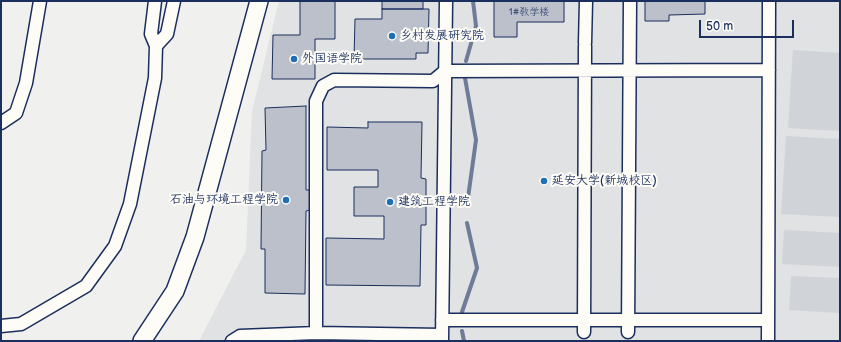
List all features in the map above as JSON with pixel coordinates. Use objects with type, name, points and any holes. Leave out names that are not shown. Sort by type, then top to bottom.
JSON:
[{"type":"street","points":[[1,123],[16,114],[26,83],[40,1]]},
{"type":"street","points":[[1,326],[21,324],[86,286],[115,246],[130,204],[155,78],[156,46],[151,34],[155,1]]},
{"type":"street","points":[[156,46],[166,34],[174,1]]},
{"type":"street","points":[[142,341],[175,291],[195,237],[259,1]]},
{"type":"street","points":[[232,341],[240,336],[316,333],[442,338],[446,1]]},
{"type":"street","points":[[584,333],[586,1]]},
{"type":"street","points":[[628,333],[630,1]]},
{"type":"street","points":[[768,341],[769,1]]},
{"type":"street","points":[[316,333],[316,100],[323,86],[334,80],[433,81],[445,71],[769,70]]},
{"type":"street","points":[[442,320],[584,333],[628,333],[768,320]]},
{"type":"shaded area","name":"延安大学(新城校区)","points":[[279,1],[840,1],[840,341],[199,341],[246,250],[252,111]]},
{"type":"shaded area","points":[[793,50],[840,53],[840,131],[788,128]]},
{"type":"shaded area","points":[[786,136],[840,139],[840,217],[781,214]]},
{"type":"shaded area","points":[[784,230],[840,233],[840,267],[782,264]]},
{"type":"shaded area","points":[[791,276],[840,278],[840,313],[789,310]]},
{"type":"building","name":"外国语学院","points":[[300,1],[335,1],[335,39],[315,39],[315,79],[272,79],[273,35],[300,35]]},
{"type":"building","points":[[382,1],[423,1],[423,9],[382,9]]},
{"type":"building","points":[[494,1],[564,1],[564,22],[517,22],[517,37],[494,37]]},
{"type":"building","points":[[645,1],[705,1],[705,14],[669,15],[669,21],[645,21]]},
{"type":"building","name":"乡村发展研究院","points":[[382,9],[429,9],[428,53],[416,53],[416,59],[354,59],[355,19],[382,19]]},
{"type":"building","name":"石油与环境工程学院","points":[[306,106],[306,190],[310,190],[310,210],[306,211],[305,294],[265,293],[265,249],[261,249],[262,151],[266,150],[265,108]]},
{"type":"building","name":"建筑工程学院","points":[[368,122],[422,122],[421,178],[426,179],[426,225],[421,225],[420,286],[326,285],[326,238],[384,239],[384,216],[354,216],[354,187],[378,187],[378,170],[327,170],[327,127],[368,128]]},
{"type":"waterway","points":[[466,61],[476,26],[473,1]]},
{"type":"waterway","points":[[465,78],[476,140],[467,205]]},
{"type":"waterway","points":[[462,312],[477,268],[467,223]]},
{"type":"waterway","points":[[462,331],[464,341]]},
{"type":"place","name":"乡村发展研究院","points":[[392,36]]},
{"type":"place","name":"外国语学院","points":[[294,59]]},
{"type":"place","name":"延安大学(新城校区)","points":[[544,181]]},
{"type":"place","name":"石油与环境工程学院","points":[[286,200]]},
{"type":"place","name":"建筑工程学院","points":[[390,202]]}]
